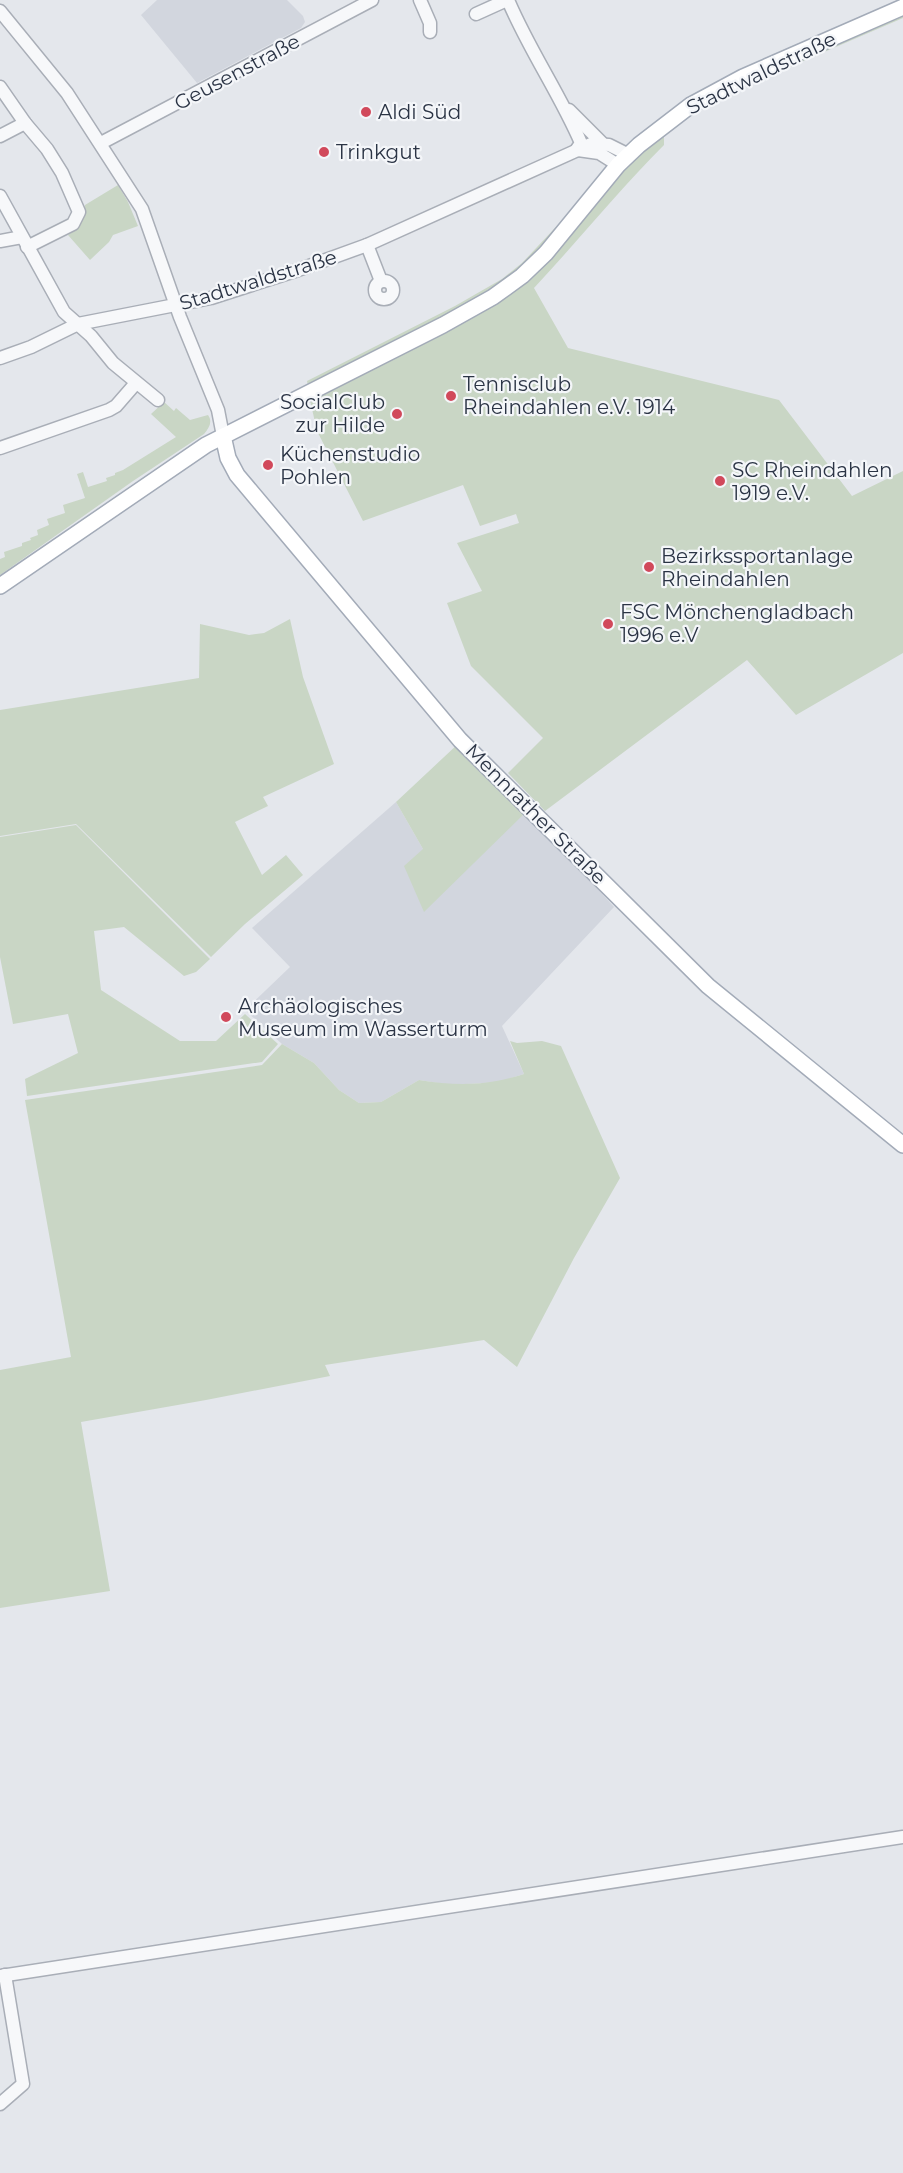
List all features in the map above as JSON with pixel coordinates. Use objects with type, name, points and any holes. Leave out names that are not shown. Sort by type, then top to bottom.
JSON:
[{"type":"main road","name":"Stadtwaldstraße","points":[[0,586],[170,469],[223,436],[443,325],[493,297],[522,276],[546,253],[624,160],[669,120],[702,98],[743,77],[903,7]]},
{"type":"main road","name":"Mennrather Straße","points":[[223,436],[228,459],[237,475],[460,740],[708,986],[903,1145]]},
{"type":"street","name":"Geusenstraße","points":[[101,143],[372,0]]},
{"type":"street","points":[[420,0],[430,23],[430,32]]},
{"type":"street","points":[[475,12],[507,0],[540,66],[564,106],[581,143],[577,150],[624,160]]},
{"type":"street","points":[[0,11],[67,93],[142,208],[175,305],[218,410],[223,436]]},
{"type":"street","points":[[0,87],[52,157],[62,173],[79,212],[73,224],[24,242],[0,241]]},
{"type":"street","points":[[564,106],[602,143],[624,160]]},
{"type":"street","points":[[0,136],[25,123]]},
{"type":"street","name":"Stadtwaldstraße","points":[[0,358],[31,347],[78,324],[222,294],[298,270],[367,245],[577,150],[591,144],[602,143]]},
{"type":"street","points":[[0,196],[64,312],[113,363],[158,400]]},
{"type":"street","points":[[367,245],[381,281]]},
{"type":"street","points":[[0,448],[109,410],[116,406],[136,383]]},
{"type":"street","points":[[0,2104],[23,2084],[2,1975],[903,1837]]},
{"type":"shaded area","points":[[157,0],[287,0],[303,16],[305,22],[301,28],[197,83],[141,15]]},
{"type":"shaded area","points":[[396,802],[423,849],[526,810],[614,907],[502,1026],[524,1074],[499,1082],[451,1085],[419,1080],[381,1102],[359,1103],[339,1090],[314,1063],[282,1044],[245,1010],[290,967],[252,928]]},
{"type":"green space","points":[[903,12],[903,18],[801,62],[801,59]]},
{"type":"green space","points":[[791,62],[795,65],[730,93],[728,89]]},
{"type":"green space","points":[[664,134],[664,145],[534,288],[568,348],[779,400],[852,496],[903,471],[903,653],[796,715],[747,660],[545,811],[508,773],[543,738],[471,666],[447,603],[482,591],[457,543],[519,523],[516,514],[480,526],[463,485],[363,521],[317,431],[310,400],[357,373],[477,315],[496,303],[651,141]]},
{"type":"green space","points":[[601,179],[518,273],[466,307],[308,386],[307,381],[455,306],[502,279],[522,263]]},
{"type":"green space","points":[[118,185],[138,226],[113,235],[90,260],[68,235],[81,223],[85,205]]},
{"type":"green space","points":[[164,402],[174,411],[176,408],[190,420],[208,415],[210,423],[204,434],[0,575],[0,559],[5,557],[4,552],[22,546],[22,543],[38,535],[37,530],[49,525],[47,519],[65,513],[63,505],[85,498],[77,474],[83,472],[88,487],[107,481],[106,478],[115,475],[176,437],[151,414]]},
{"type":"green space","points":[[290,619],[303,677],[334,764],[263,797],[268,806],[235,822],[262,875],[286,855],[303,875],[245,924],[211,957],[76,824],[0,836],[0,710],[199,678],[200,624],[249,635],[264,633]]},
{"type":"green space","points":[[459,743],[527,811],[424,912],[404,866],[423,849],[396,802]]},
{"type":"green space","points":[[76,825],[210,959],[196,972],[184,976],[124,927],[94,931],[101,990],[180,1041],[216,1041],[245,1014],[278,1044],[262,1062],[27,1096],[25,1079],[78,1053],[68,1014],[13,1024],[0,957],[0,837]]},
{"type":"green space","points":[[510,1041],[517,1043],[542,1041],[561,1046],[620,1178],[574,1258],[517,1367],[484,1340],[325,1365],[330,1376],[81,1422],[110,1591],[0,1608],[0,1370],[71,1357],[25,1100],[262,1065],[282,1044],[314,1063],[339,1090],[359,1103],[381,1102],[419,1080],[472,1084],[524,1074]]},
{"type":"place","name":"Aldi Süd","points":[[366,112]]},
{"type":"place","name":"Trinkgut","points":[[324,152]]},
{"type":"place","name":"Tennisclub Rheindahlen e.V. 1914","points":[[451,396]]},
{"type":"place","name":"SocialClub zur Hilde","points":[[397,414]]},
{"type":"place","name":"Küchenstudio Pohlen","points":[[268,465]]},
{"type":"place","name":"SC Rheindahlen 1919 e.V.","points":[[720,481]]},
{"type":"place","name":"Bezirkssportanlage Rheindahlen","points":[[649,567]]},
{"type":"place","name":"FSC Mönchengladbach 1996 e.V","points":[[608,624]]},
{"type":"place","name":"Archäologisches Museum im Wasserturm","points":[[226,1017]]}]
